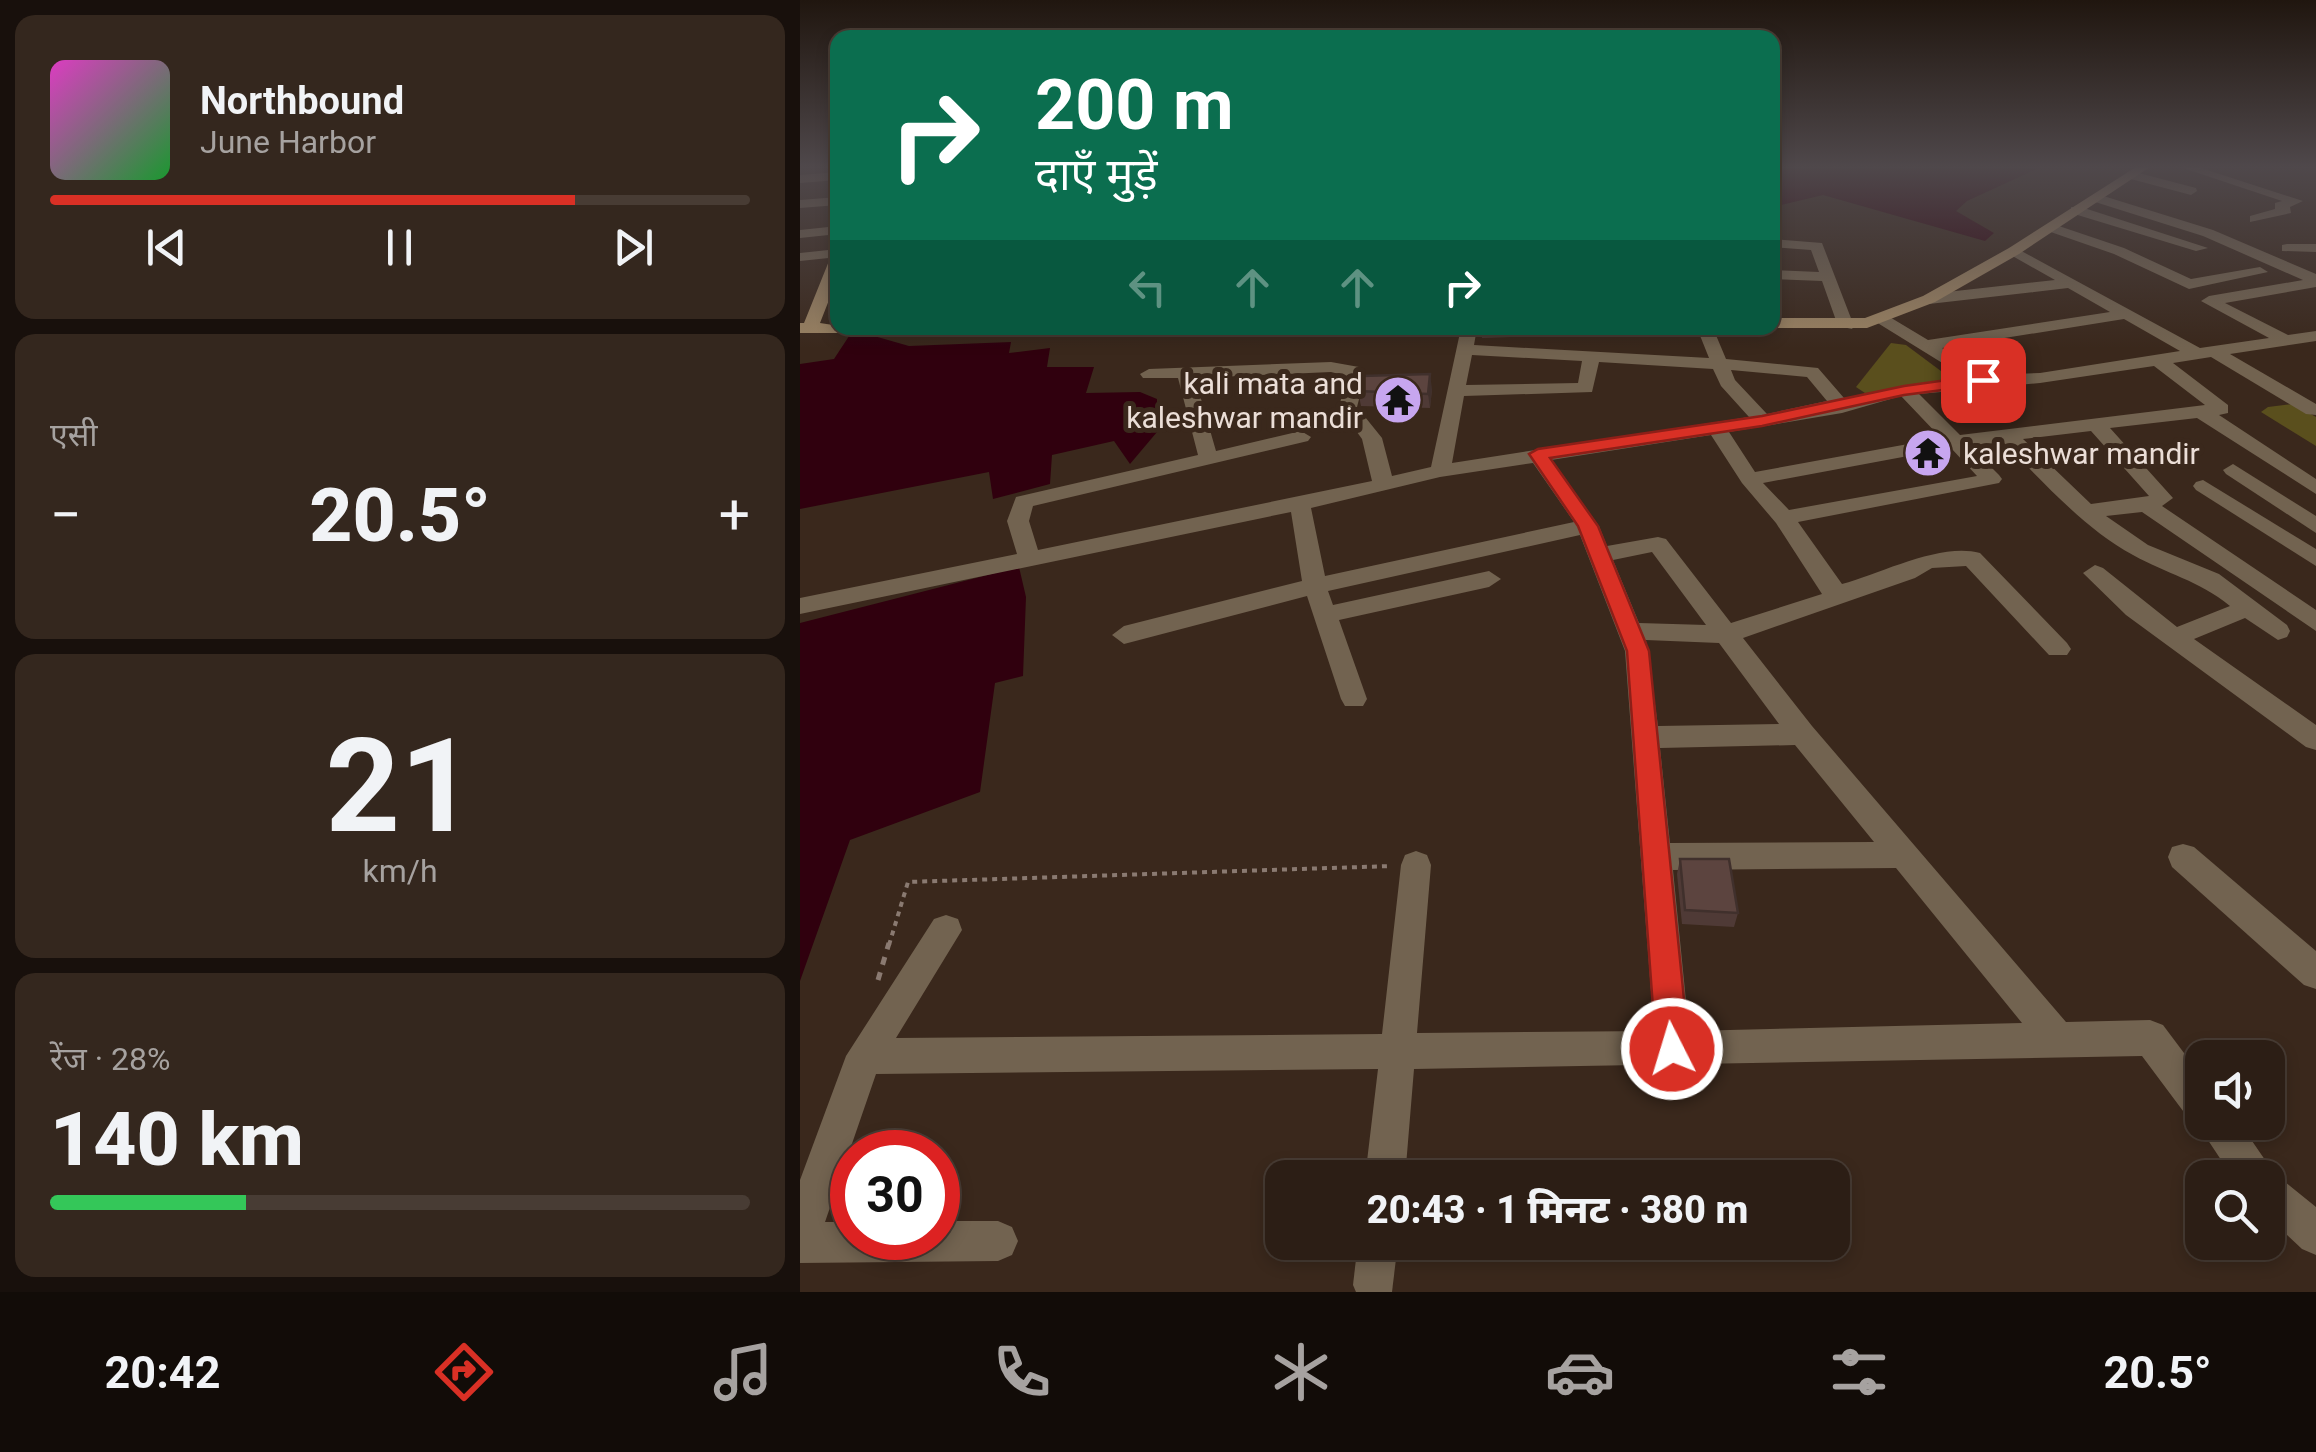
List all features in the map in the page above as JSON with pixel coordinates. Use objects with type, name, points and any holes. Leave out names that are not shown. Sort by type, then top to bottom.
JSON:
[{"type":"street","points":[[1780,323],[1846,326],[1882,318],[1928,299],[2048,227]]},
{"type":"street","points":[[2054,227],[2120,251],[2190,284],[2210,301],[2287,341]]},
{"type":"street","points":[[2132,227],[2200,248]]},
{"type":"street","points":[[2195,227],[2316,281]]},
{"type":"street","points":[[800,234],[830,231]]},
{"type":"street","points":[[1780,244],[1817,246],[1846,326]]},
{"type":"street","points":[[2316,248],[2287,248],[2316,260]]},
{"type":"street","points":[[2014,251],[2315,411]]},
{"type":"street","points":[[800,256],[830,254]]},
{"type":"street","points":[[805,328],[830,272]]},
{"type":"street","points":[[2190,284],[2260,272]]},
{"type":"street","points":[[1780,274],[1830,277]]},
{"type":"street","points":[[2210,301],[2316,281]]},
{"type":"street","points":[[1928,299],[2070,283]]},
{"type":"street","points":[[1928,345],[2127,314]]},
{"type":"street","points":[[1882,318],[1983,380]]},
{"type":"street","points":[[1440,471],[1467,335]]},
{"type":"street","points":[[1707,335],[1727,382],[1762,421]]},
{"type":"street","points":[[800,606],[1300,504],[1440,471],[1762,421],[1842,407],[1904,390],[1983,380],[2040,378],[2316,336]]},
{"type":"street","points":[[1462,348],[1716,362],[1812,372],[1842,407]]},
{"type":"street","points":[[1456,391],[1586,388],[1591,358]]},
{"type":"street","points":[[1750,479],[1952,442],[2221,408],[2159,361]]},
{"type":"street","points":[[1149,374],[1331,368],[1353,371],[1356,376],[1348,406],[1372,438],[1382,482]]},
{"type":"street","points":[[1185,372],[1208,458]]},
{"type":"street","points":[[1784,518],[1992,480],[1904,390]]},
{"type":"street","points":[[2200,412],[2316,488]]},
{"type":"street","points":[[2086,510],[2146,505],[2162,498],[2096,425]]},
{"type":"street","points":[[1716,426],[1750,479],[1784,518],[1837,594]]},
{"type":"street","points":[[2008,436],[2086,510],[2140,550],[2188,567],[2278,630]]},
{"type":"street","points":[[1030,560],[1018,520],[1023,502],[1302,437]]},
{"type":"street","points":[[1538,454],[1588,526],[1638,651],[1672,1049]]},
{"type":"street","points":[[2233,470],[2316,526]]},
{"type":"street","points":[[2202,486],[2316,559]]},
{"type":"street","points":[[1300,504],[1315,586],[1354,700]]},
{"type":"street","points":[[2146,505],[2316,622]]},
{"type":"street","points":[[1124,635],[1315,586],[1588,526]]},
{"type":"street","points":[[1600,554],[1658,544],[1802,734],[2058,1040]]},
{"type":"street","points":[[1630,631],[1726,634],[1830,600],[1837,594],[1908,574],[1927,561],[1972,558],[2058,649]]},
{"type":"street","points":[[2094,573],[2134,610],[2316,740]]},
{"type":"street","points":[[1325,615],[1489,580]]},
{"type":"street","points":[[2174,638],[2250,607]]},
{"type":"street","points":[[1646,737],[1802,734]]},
{"type":"street","points":[[1656,857],[1900,854]]},
{"type":"street","points":[[2184,857],[2316,974]]},
{"type":"street","points":[[1386,1160],[1416,865]]},
{"type":"street","points":[[800,1236],[864,1056],[946,930]]},
{"type":"street","points":[[864,1056],[1672,1049],[2150,1038],[2185,1084]]},
{"type":"street","points":[[2285,1206],[2316,1235]]},
{"type":"street","points":[[800,1244],[998,1241]]},
{"type":"street","points":[[1374,1284],[1376,1260]]},
{"type":"path","points":[[873,995],[908,882],[1416,865]]},
{"type":"shaded area","points":[[1937,227],[1984,227],[1994,233],[1985,241]]},
{"type":"shaded area","points":[[850,335],[870,335],[909,346],[1011,342],[1009,353],[1050,348],[1047,367],[1094,367],[1086,393],[1140,392],[1157,399],[1157,432],[1130,464],[1114,441],[1052,455],[1050,484],[993,499],[989,472],[800,509],[800,364],[834,359]]},
{"type":"shaded area","points":[[1891,343],[1906,345],[1961,386],[1865,393],[1856,387]]},
{"type":"shaded area","points":[[2293,404],[2316,417],[2316,446],[2261,412],[2268,407]]},
{"type":"shaded area","points":[[1019,567],[1026,597],[1023,676],[995,683],[980,792],[850,840],[800,981],[800,623]]},
{"type":"building","points":[[1430,374],[1428,394],[1358,391],[1362,376]]},
{"type":"building","points":[[1680,859],[1729,859],[1738,913],[1685,910]]},
{"type":"place","name":"kali mata and kaleshwar mandir","points":[[1398,400]]},
{"type":"place","name":"kaleshwar mandir","points":[[1928,453]]},
{"type":"route","points":[[1672,1049],[1638,651],[1588,526],[1538,454],[1762,421],[1842,407],[1904,390],[1983,380]]}]
